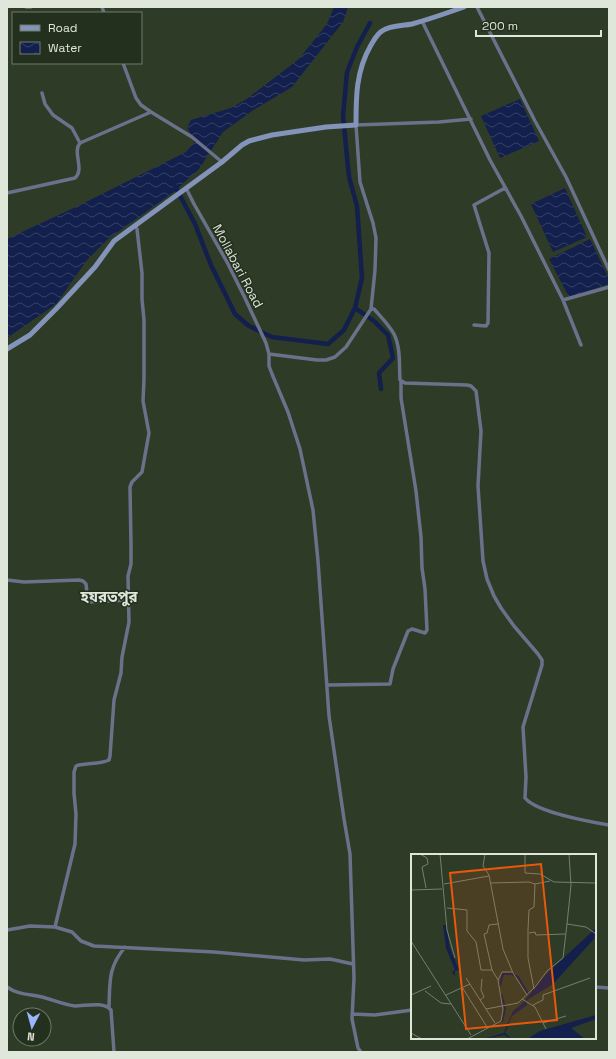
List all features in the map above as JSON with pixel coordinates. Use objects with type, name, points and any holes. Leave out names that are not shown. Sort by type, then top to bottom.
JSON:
[{"type":"street","points":[[26,7],[31,7]]},
{"type":"street","points":[[269,354],[317,360],[326,360],[335,357],[346,347],[371,310],[375,270],[376,238],[373,223],[360,182],[354,125],[359,72],[378,33],[389,27],[422,21],[464,7]]},
{"type":"street","points":[[477,7],[535,121],[563,172],[609,270]]},
{"type":"street","points":[[422,21],[490,160],[521,216],[563,300],[581,345]]},
{"type":"street","points":[[123,64],[136,98],[141,105],[192,137],[222,162]]},
{"type":"street","points":[[42,93],[44,104],[53,114],[72,128],[80,143]]},
{"type":"street","points":[[7,194],[75,178],[78,174],[77,148],[80,143],[151,112]]},
{"type":"street","points":[[7,349],[30,335],[56,309],[95,267],[114,241],[249,141],[272,135],[338,126],[471,119]]},
{"type":"street","points":[[474,325],[486,326],[488,323],[489,253],[474,205],[505,188]]},
{"type":"street","name":"Mollabari Road","points":[[184,190],[194,204],[227,262],[266,343],[272,374],[288,412],[300,449],[313,510],[332,735],[350,854],[354,978],[352,1014],[356,1040],[361,1052]]},
{"type":"street","points":[[55,927],[75,844],[76,814],[74,772],[76,766],[105,762],[110,756],[114,700],[121,673],[122,657],[129,622],[128,576],[131,564],[130,487],[132,482],[142,472],[149,433],[143,401],[144,371],[142,273],[137,229],[135,225]]},
{"type":"street","points":[[563,300],[609,287]]},
{"type":"street","points":[[328,684],[390,684],[393,669],[408,631],[412,630],[425,633],[427,630],[425,588],[416,490],[401,398],[398,344],[394,334],[378,313],[374,309],[371,310]]},
{"type":"street","points":[[401,382],[467,385],[472,386],[476,391],[480,431],[478,474],[483,561],[487,579],[494,596],[514,626],[532,645],[542,660],[542,665],[522,727],[526,776],[525,798],[528,802],[553,812],[585,821],[609,825]]},
{"type":"street","points":[[7,580],[24,582],[79,580],[84,581],[86,584],[88,602],[129,600]]},
{"type":"street","points":[[7,930],[30,926],[55,927],[72,932],[81,941],[94,946],[214,952],[304,960],[330,959],[353,964]]},
{"type":"street","points":[[114,1052],[111,1010],[109,1007],[112,969],[116,958],[125,947]]},
{"type":"street","points":[[7,987],[18,993],[41,997],[74,1006],[99,1005],[109,1007]]},
{"type":"street","points":[[596,987],[609,988]]},
{"type":"street","points":[[352,1014],[375,1015],[411,1010]]},
{"type":"water","points":[[334,7],[348,7],[343,22],[292,87],[252,111],[223,132],[199,169],[175,191],[108,239],[87,260],[56,304],[7,338],[7,239],[80,205],[186,152],[191,147],[194,140],[187,127],[191,120],[231,108],[248,98],[299,59],[327,24]]},
{"type":"water","points":[[520,99],[539,141],[500,158],[481,116]]},
{"type":"water","points":[[565,188],[587,237],[553,252],[531,204]]},
{"type":"water","points":[[590,239],[609,279],[609,284],[569,297],[549,259]]},
{"type":"waterway","points":[[175,186],[195,224],[211,265],[235,314],[249,326],[272,337],[328,344],[344,330],[355,308],[362,278],[357,206],[349,177],[343,116],[347,72],[357,47],[370,23]]},
{"type":"waterway","points":[[355,308],[374,321],[388,335],[393,358],[379,373],[381,389]]},
{"type":"district","name":"হযরতপুর","points":[[109,596]]}]
